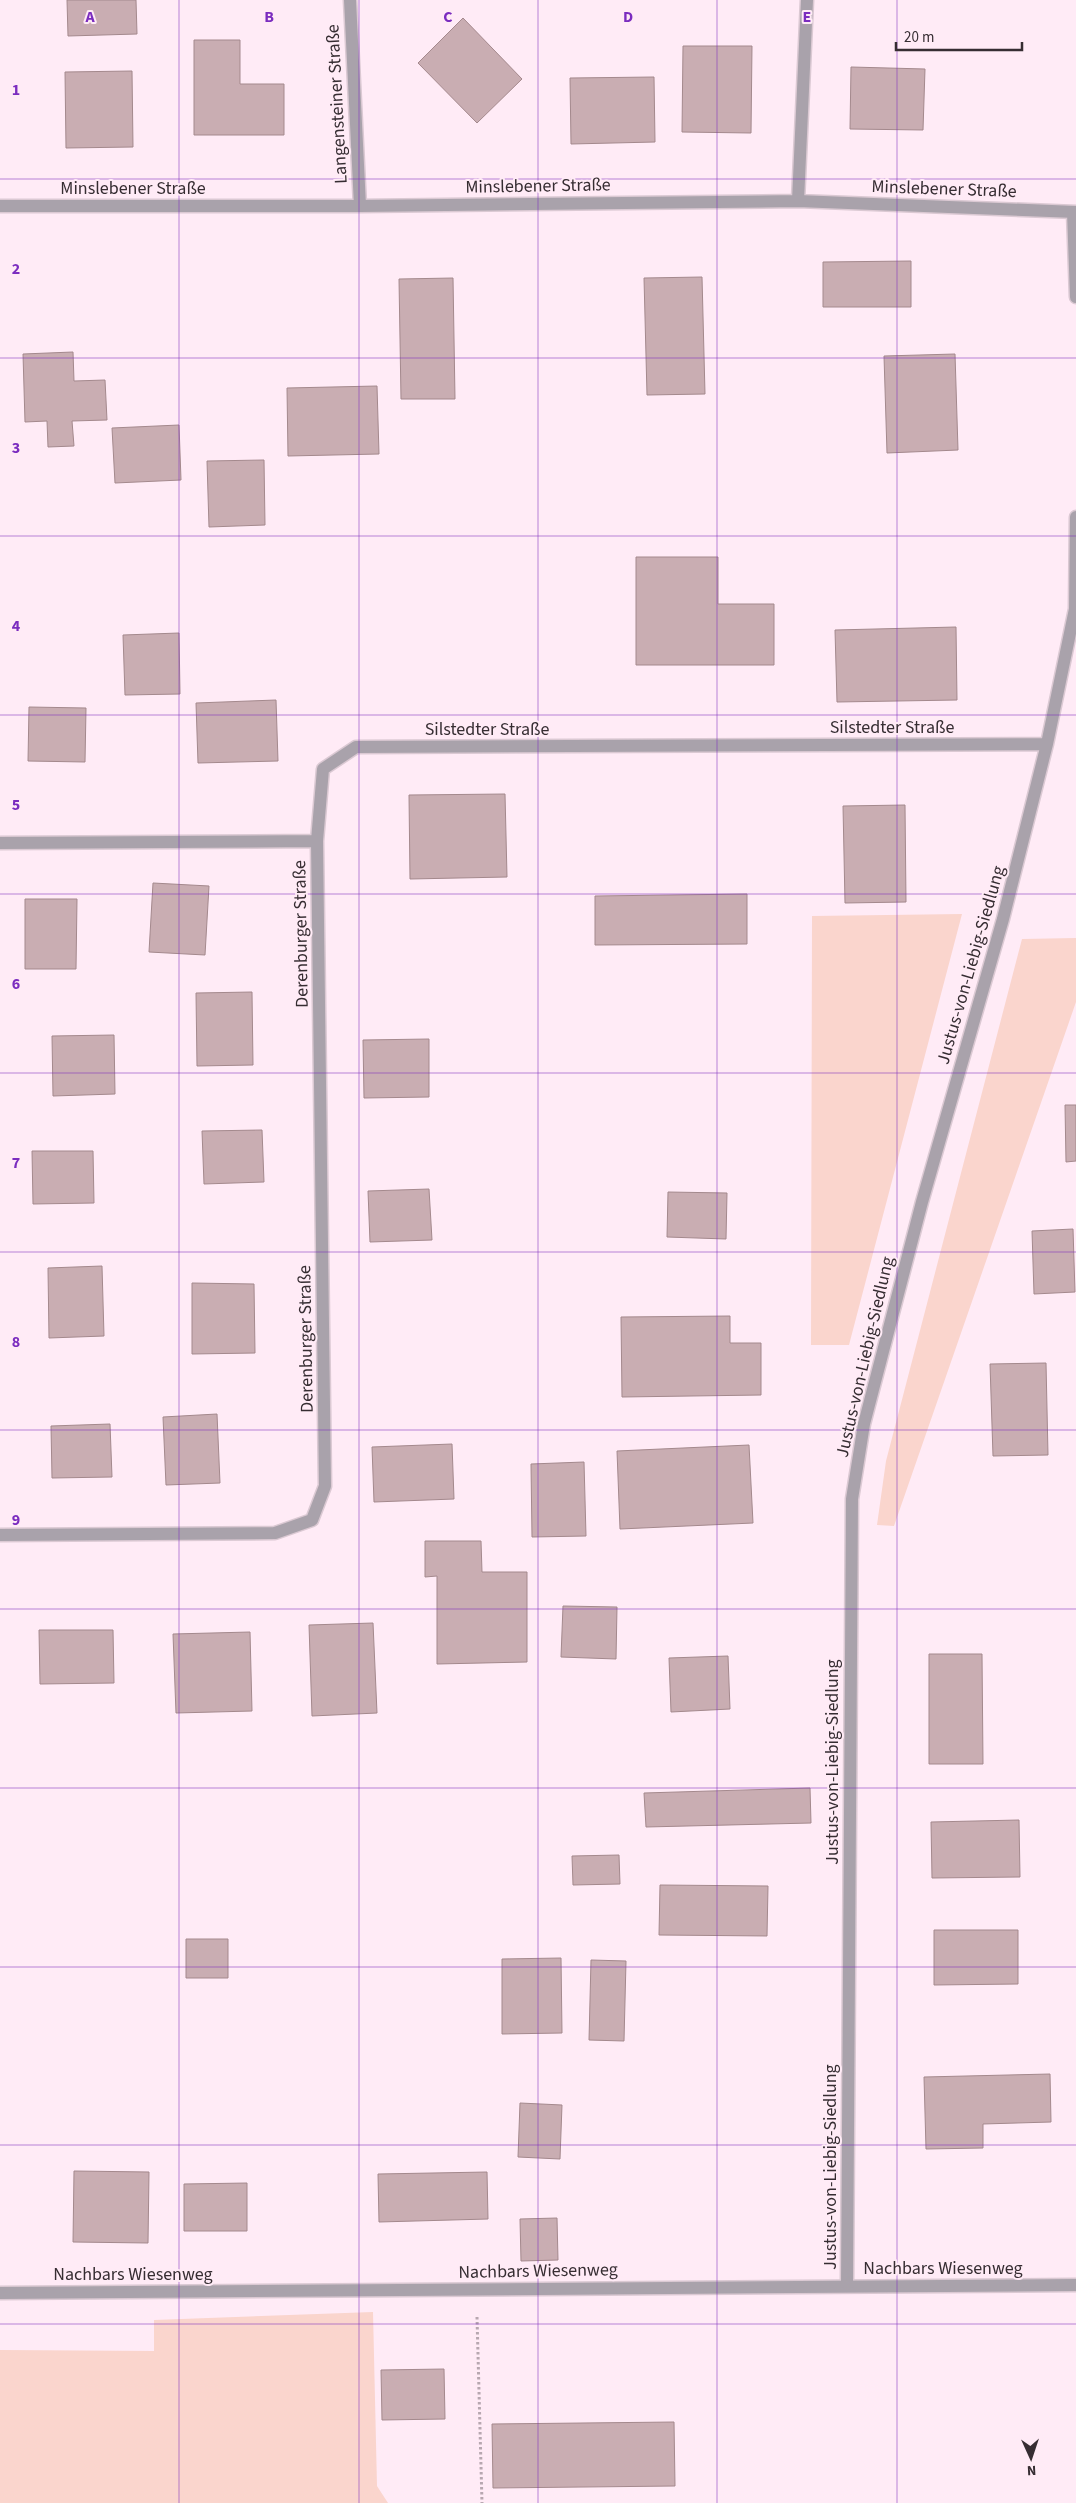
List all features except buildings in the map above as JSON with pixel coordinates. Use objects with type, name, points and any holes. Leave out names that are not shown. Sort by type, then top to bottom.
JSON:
[{"type":"street","name":"Langensteiner Straße","points":[[350,0],[360,206]]},
{"type":"street","points":[[798,201],[807,0]]},
{"type":"street","name":"Minslebener Straße","points":[[0,206],[360,206],[798,201],[1074,212]]},
{"type":"street","points":[[1074,212],[1076,297]]},
{"type":"street","name":"Justus-von-Liebig-Siedlung","points":[[847,2286],[852,1499],[866,1415],[922,1202],[1003,919],[1047,744],[1075,609],[1076,518]]},
{"type":"street","name":"Silstedter Straße","points":[[317,841],[323,769],[356,747],[1047,744]]},
{"type":"street","points":[[0,842],[317,841]]},
{"type":"street","name":"Derenburger Straße","points":[[0,1535],[275,1533],[312,1520],[325,1486],[317,841]]},
{"type":"street","name":"Nachbars Wiesenweg","points":[[0,2293],[1076,2285]]},
{"type":"path","points":[[477,2289],[482,2503]]},
{"type":"shaded area","points":[[962,914],[849,1345],[811,1345],[812,916]]},
{"type":"shaded area","points":[[1076,938],[1076,1002],[894,1526],[877,1525],[886,1461],[1022,939]]},
{"type":"shaded area","points":[[373,2312],[377,2486],[388,2503],[0,2503],[0,2350],[154,2351],[154,2320]]}]
